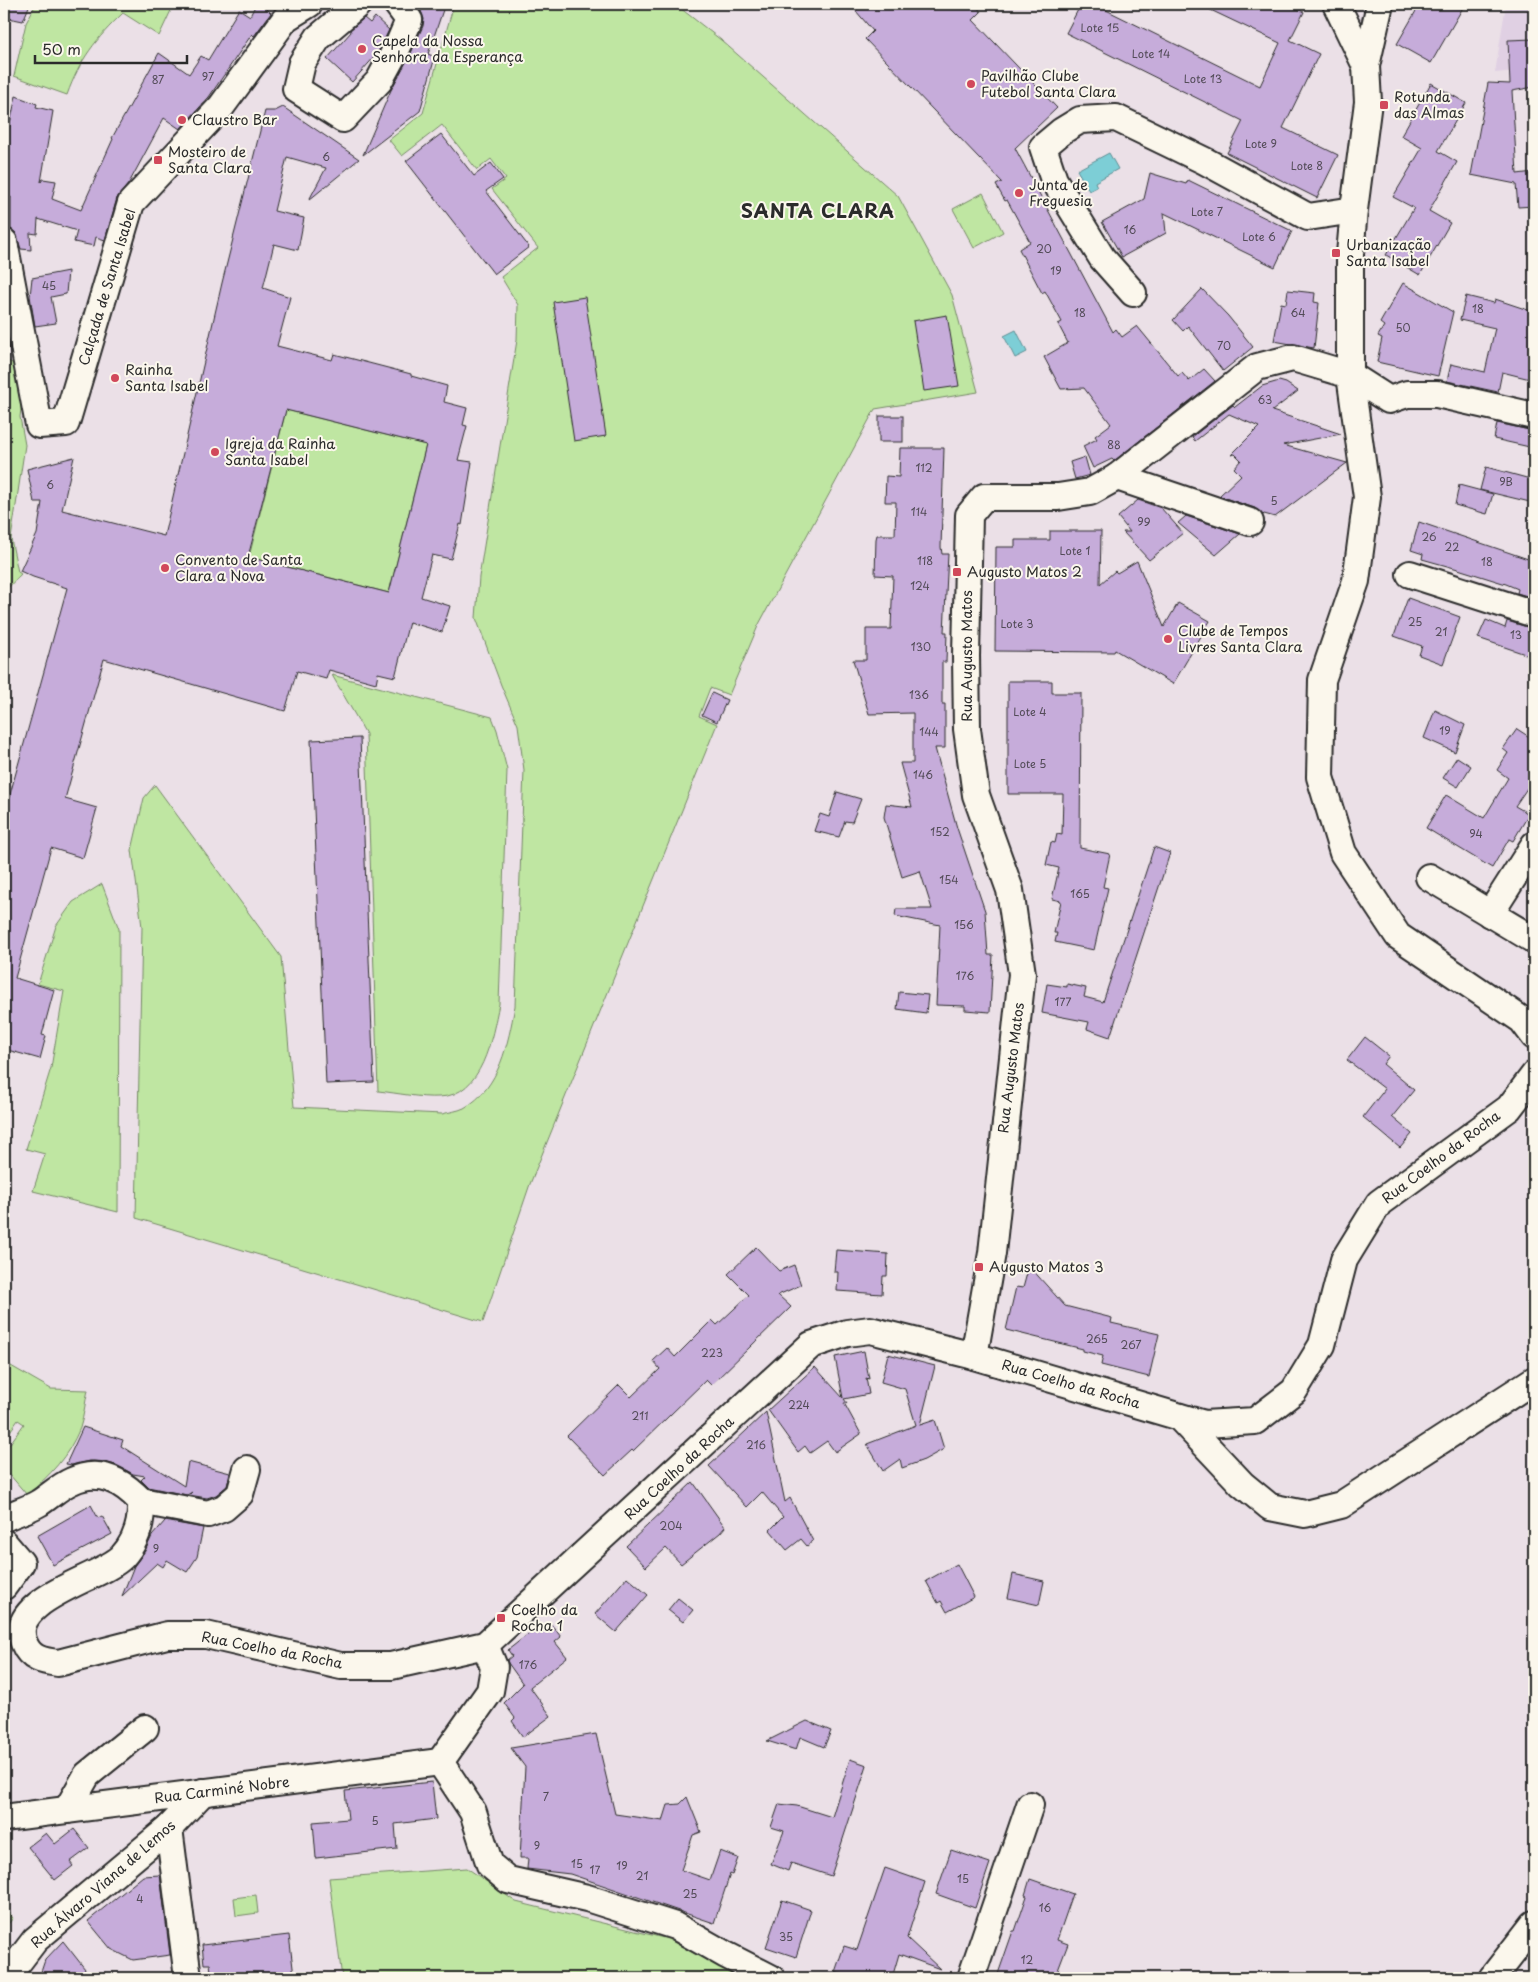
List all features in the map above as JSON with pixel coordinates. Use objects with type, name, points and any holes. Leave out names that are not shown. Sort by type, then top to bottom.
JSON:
[{"type":"street","name":"Calçada de Santa Isabel","points":[[4,242],[39,426],[66,423],[131,203],[221,107],[286,18],[309,4]]},
{"type":"street","points":[[358,4],[318,38],[302,63],[296,89],[343,119],[379,81],[398,46],[409,20],[397,4]]},
{"type":"street","points":[[1336,4],[1366,66]]},
{"type":"street","points":[[1380,4],[1366,66],[1368,102],[1350,254],[1350,375],[1367,497],[1356,581],[1322,680],[1320,778],[1343,853],[1398,936],[1530,1026]]},
{"type":"street","points":[[1133,293],[1102,258],[1054,180],[1043,148],[1062,130],[1080,120],[1116,118],[1206,161],[1308,217],[1354,210]]},
{"type":"street","name":"Rua Augusto Matos","points":[[974,1356],[992,1253],[1022,974],[1010,890],[976,795],[967,729],[966,656],[969,515],[984,498],[1058,497],[1090,492],[1117,476],[1256,367],[1293,358],[1350,375],[1389,400],[1407,394],[1437,394],[1534,416]]},
{"type":"street","points":[[1117,476],[1250,522]]},
{"type":"street","points":[[1410,574],[1534,614]]},
{"type":"street","points":[[1490,914],[1534,844]]},
{"type":"street","points":[[1429,878],[1534,940]]},
{"type":"street","name":"Rua Coelho da Rocha","points":[[141,1501],[142,1516],[138,1531],[132,1544],[121,1558],[40,1603],[25,1616],[21,1632],[24,1644],[31,1655],[42,1661],[58,1663],[167,1636],[206,1634],[341,1666],[391,1666],[486,1645],[811,1345],[847,1332],[870,1330],[974,1356],[1204,1424],[1255,1421],[1294,1391],[1322,1345],[1344,1260],[1379,1203],[1509,1108],[1534,1075]]},
{"type":"street","points":[[1178,1416],[1242,1484],[1270,1507],[1305,1514],[1341,1505],[1534,1380]]},
{"type":"street","points":[[4,1518],[37,1504],[71,1481],[86,1476],[102,1477],[117,1481],[128,1488],[141,1501],[208,1514],[224,1508],[240,1494],[247,1469]]},
{"type":"street","points":[[4,1543],[22,1563],[4,1586]]},
{"type":"street","points":[[486,1645],[494,1667],[490,1692],[440,1762],[473,1812],[490,1865],[508,1880],[586,1898],[674,1926],[771,1978]]},
{"type":"street","points":[[67,1810],[87,1775],[145,1728]]},
{"type":"street","name":"Rua Carminé Nobre","points":[[4,1818],[440,1762]]},
{"type":"street","name":"Rua Álvaro Viana de Lemos","points":[[6,1978],[35,1940],[169,1828],[203,1792]]},
{"type":"street","points":[[971,1978],[1030,1805]]},
{"type":"street","points":[[169,1828],[188,1978]]},
{"type":"street","points":[[1492,1978],[1534,1924]]},
{"type":"shaded area","points":[[1506,4],[1534,4],[1534,87],[1526,89],[1526,70],[1495,73]]},
{"type":"green space","points":[[36,4],[174,4],[159,36],[123,13],[83,60],[67,95],[14,76],[26,23]]},
{"type":"green space","points":[[454,4],[675,4],[721,40],[898,196],[952,295],[978,392],[875,409],[758,626],[729,695],[710,688],[699,716],[717,724],[530,1184],[483,1322],[136,1218],[142,927],[132,850],[144,798],[155,785],[281,957],[294,1107],[442,1114],[459,1110],[476,1099],[494,1077],[509,1035],[515,1006],[524,770],[518,725],[476,618],[479,577],[517,340],[518,305],[501,277],[538,248],[492,189],[506,179],[491,159],[477,170],[442,125],[402,156],[389,140],[423,113]]},
{"type":"green space","points":[[983,193],[1003,232],[974,248],[953,209]]},
{"type":"green space","points":[[7,361],[15,364],[21,409],[20,417],[25,445],[11,539],[18,572],[21,574],[4,592],[4,367]]},
{"type":"green space","points":[[286,410],[426,445],[389,593],[249,557]]},
{"type":"green space","points":[[332,675],[492,717],[497,730],[507,770],[499,1004],[489,1048],[483,1062],[466,1087],[454,1094],[431,1097],[378,1091],[366,734]]},
{"type":"green space","points":[[102,884],[119,929],[118,1212],[33,1191],[45,1154],[26,1149],[51,1068],[64,991],[38,984],[56,926],[73,902]]},
{"type":"green space","points":[[4,1362],[51,1389],[88,1390],[83,1419],[70,1448],[51,1473],[27,1495],[4,1468],[4,1452],[24,1424],[18,1420],[4,1440]]},
{"type":"green space","points":[[467,1868],[516,1902],[668,1939],[739,1978],[342,1978],[329,1878]]},
{"type":"green space","points":[[256,1895],[258,1913],[236,1916],[234,1898]]},
{"type":"green space","points":[[4,1908],[13,1918],[4,1929]]},
{"type":"water","points":[[1109,153],[1118,169],[1095,182],[1097,187],[1089,191],[1077,170]]},
{"type":"water","points":[[1016,330],[1027,352],[1015,358],[1004,336]]},
{"type":"building","points":[[4,4],[30,4],[23,21],[4,17]]},
{"type":"building","points":[[256,4],[262,4],[271,13],[254,36],[252,34],[209,97],[180,129],[164,118],[129,183],[117,198],[105,240],[96,237],[94,246],[74,242],[77,231],[38,219],[37,234],[30,233],[31,250],[21,249],[16,233],[11,229],[11,197],[4,197],[4,151],[16,96],[37,104],[36,107],[53,111],[41,182],[43,179],[56,181],[52,199],[81,210],[112,138],[159,53],[189,74],[201,56],[208,60],[239,9],[250,16]]},
{"type":"building","points":[[425,4],[445,4],[428,54],[435,57],[420,111],[363,155],[391,90],[423,26],[424,19],[421,11]]},
{"type":"building","points":[[850,4],[975,4],[981,12],[973,20],[1057,108],[1015,148],[1113,332],[1116,329],[1122,337],[1137,326],[1178,376],[1182,373],[1189,381],[1204,369],[1215,381],[1114,461],[1112,459],[1093,468],[1083,446],[1097,439],[1095,436],[1111,424],[1084,388],[1061,389],[1044,357],[1068,343],[1058,324],[1062,322],[1045,291],[1042,293],[1019,249],[1030,242],[1007,200],[1005,201],[996,185],[1002,182],[865,39],[873,31]]},
{"type":"building","points":[[1081,4],[1094,4],[1260,86],[1280,43],[1198,4],[1287,4],[1304,12],[1290,40],[1319,54],[1283,128],[1338,155],[1317,198],[1227,153],[1243,121],[1066,33]]},
{"type":"building","points":[[1420,4],[1465,4],[1431,63],[1397,44]]},
{"type":"building","name":"Capela da Nossa Senhora da Esperança","points":[[375,17],[389,30],[377,54],[352,82],[327,59],[351,32],[350,30],[364,18],[370,23]]},
{"type":"building","points":[[1534,39],[1534,87],[1512,91],[1517,174],[1534,172],[1534,206],[1518,207],[1516,184],[1471,175],[1488,83],[1510,84],[1508,40]]},
{"type":"building","points":[[1431,83],[1466,103],[1438,151],[1457,162],[1429,211],[1450,223],[1420,275],[1386,255],[1414,208],[1393,197],[1422,148],[1401,136]]},
{"type":"building","name":"Convento de Santa Clara a Nova","points":[[283,107],[359,159],[309,200],[326,168],[287,157],[274,211],[304,218],[298,250],[274,244],[263,288],[290,297],[277,346],[332,360],[334,354],[411,374],[411,376],[447,386],[444,402],[467,408],[463,425],[467,426],[458,460],[472,462],[462,525],[460,524],[451,559],[432,555],[421,597],[450,606],[442,632],[409,622],[395,677],[378,673],[376,683],[329,670],[326,679],[297,671],[285,711],[104,659],[65,799],[97,808],[83,858],[51,848],[15,978],[54,990],[42,1035],[46,1036],[40,1059],[4,1049],[4,816],[67,588],[20,571],[37,534],[42,502],[34,502],[27,469],[74,457],[62,510],[164,536],[222,283],[265,111],[275,111]],"holes":[[[286,410],[426,445],[389,593],[248,557]]]},
{"type":"building","points":[[441,134],[474,176],[491,163],[503,179],[486,191],[529,247],[494,274],[406,161]]},
{"type":"building","points":[[1150,173],[1186,184],[1188,180],[1292,231],[1275,267],[1164,213],[1166,233],[1122,257],[1102,222],[1144,199]]},
{"type":"building","points":[[68,271],[66,294],[51,297],[56,323],[35,326],[30,296],[32,278]]},
{"type":"building","points":[[1403,283],[1453,312],[1438,376],[1377,362],[1382,338],[1378,336],[1384,326],[1380,323]]},
{"type":"building","points":[[1202,289],[1228,316],[1253,347],[1223,371],[1188,326],[1183,331],[1173,320]]},
{"type":"building","points":[[1288,290],[1315,293],[1314,302],[1319,303],[1314,348],[1274,341],[1281,303],[1286,304]]},
{"type":"building","points":[[1466,296],[1494,303],[1495,299],[1534,312],[1534,380],[1502,372],[1498,392],[1447,381],[1451,364],[1485,372],[1495,328],[1460,320]]},
{"type":"building","points":[[585,297],[606,436],[574,441],[553,302]]},
{"type":"building","points":[[947,315],[959,386],[924,391],[913,321]]},
{"type":"building","points":[[1279,381],[1298,391],[1272,411],[1341,434],[1283,445],[1347,463],[1275,517],[1263,515],[1255,508],[1219,496],[1241,475],[1234,468],[1241,460],[1235,454],[1231,455],[1259,427],[1229,414],[1195,441],[1192,437],[1233,405],[1235,407],[1262,386]]},
{"type":"building","points":[[879,416],[903,416],[903,442],[879,442]]},
{"type":"building","points":[[1497,423],[1534,431],[1534,448],[1494,439]]},
{"type":"building","points":[[900,448],[944,448],[941,547],[942,554],[948,554],[944,632],[947,632],[946,662],[942,662],[942,704],[945,704],[945,748],[935,748],[957,828],[985,911],[988,955],[993,955],[990,1012],[965,1010],[965,1006],[936,1005],[940,925],[895,916],[896,909],[932,909],[920,871],[902,877],[884,817],[886,804],[912,807],[900,763],[913,763],[913,713],[869,714],[853,660],[866,660],[866,629],[891,629],[893,576],[875,575],[876,539],[877,535],[895,535],[896,502],[885,502],[886,476],[899,477]]},
{"type":"building","points":[[1085,457],[1090,475],[1075,479],[1070,462]]},
{"type":"building","points":[[1486,467],[1534,480],[1534,503],[1480,490]]},
{"type":"building","points":[[1459,485],[1493,494],[1487,514],[1455,505]]},
{"type":"building","points":[[1138,500],[1161,508],[1183,533],[1149,560],[1123,532],[1130,532],[1118,517]]},
{"type":"building","points":[[1186,516],[1240,534],[1216,555],[1178,523]]},
{"type":"building","points":[[1419,522],[1528,559],[1531,549],[1534,550],[1534,598],[1517,593],[1518,589],[1506,584],[1422,559],[1423,554],[1411,550]]},
{"type":"building","points":[[1050,531],[1101,531],[1100,584],[1115,571],[1117,573],[1137,561],[1164,627],[1178,603],[1210,621],[1173,684],[1115,650],[1114,652],[995,651],[996,547],[1015,547],[1015,540],[1050,540]]},
{"type":"building","points":[[1408,598],[1460,617],[1443,664],[1419,655],[1422,646],[1394,636]]},
{"type":"building","points":[[1486,620],[1505,628],[1507,621],[1534,629],[1534,657],[1478,638]]},
{"type":"building","points":[[1008,681],[1052,681],[1052,693],[1081,693],[1080,848],[1110,854],[1103,887],[1108,888],[1094,950],[1055,942],[1057,933],[1054,933],[1061,901],[1052,899],[1059,868],[1046,865],[1051,842],[1055,843],[1057,834],[1062,835],[1063,794],[1008,794]]},
{"type":"building","points":[[712,693],[727,700],[717,722],[702,715]]},
{"type":"building","points":[[1435,710],[1465,725],[1455,752],[1424,738]]},
{"type":"building","points":[[1517,729],[1534,740],[1534,778],[1515,806],[1529,814],[1513,841],[1509,839],[1492,868],[1426,828],[1446,795],[1484,818],[1508,778],[1497,770],[1508,753],[1503,749]]},
{"type":"building","points":[[360,738],[374,1082],[326,1084],[311,740]]},
{"type":"building","points":[[1457,757],[1471,766],[1458,787],[1443,778]]},
{"type":"building","points":[[837,792],[861,799],[852,822],[845,821],[839,837],[814,831],[820,814],[829,817]]},
{"type":"building","points":[[1154,847],[1170,853],[1110,1037],[1087,1029],[1089,1022],[1042,1013],[1047,984],[1067,987],[1067,984],[1086,988],[1084,997],[1103,1002]]},
{"type":"building","points":[[899,992],[928,995],[926,1013],[897,1009]]},
{"type":"building","points":[[1365,1037],[1389,1056],[1383,1064],[1414,1090],[1392,1117],[1412,1134],[1400,1148],[1363,1117],[1385,1089],[1347,1060]]},
{"type":"building","points":[[756,1247],[779,1271],[794,1265],[801,1285],[778,1295],[791,1307],[711,1385],[706,1380],[633,1451],[605,1475],[567,1436],[619,1385],[631,1397],[660,1369],[653,1361],[667,1348],[675,1357],[712,1320],[717,1325],[749,1295],[728,1274]]},
{"type":"building","points":[[836,1250],[888,1254],[887,1276],[883,1276],[882,1294],[837,1291],[838,1272],[834,1272]]},
{"type":"building","points":[[1029,1266],[1065,1306],[1112,1318],[1111,1323],[1159,1334],[1149,1377],[1101,1365],[1103,1356],[1083,1351],[1083,1349],[1006,1330],[1016,1287],[1023,1288]]},
{"type":"building","points":[[864,1351],[869,1379],[866,1378],[869,1394],[844,1399],[847,1403],[844,1403],[861,1434],[835,1452],[827,1441],[810,1453],[805,1446],[798,1452],[768,1410],[815,1367],[843,1398],[835,1357]]},
{"type":"building","points":[[888,1354],[935,1366],[920,1425],[935,1420],[944,1449],[924,1460],[902,1468],[900,1459],[883,1471],[867,1444],[916,1425],[905,1389],[881,1382]]},
{"type":"building","points":[[766,1412],[785,1502],[790,1498],[813,1541],[807,1546],[801,1539],[787,1550],[770,1530],[783,1517],[762,1492],[747,1507],[709,1466]]},
{"type":"building","points":[[83,1427],[123,1440],[121,1446],[184,1486],[188,1462],[230,1473],[227,1486],[216,1495],[207,1498],[189,1495],[192,1492],[187,1495],[148,1487],[141,1480],[145,1476],[133,1474],[116,1465],[104,1462],[89,1461],[72,1465],[66,1464]]},
{"type":"building","points":[[693,1482],[725,1527],[681,1564],[666,1548],[646,1567],[626,1546]]},
{"type":"building","points":[[91,1505],[98,1518],[102,1516],[112,1534],[53,1565],[37,1536]]},
{"type":"building","points":[[165,1521],[203,1528],[197,1557],[187,1572],[167,1560],[163,1567],[157,1563],[122,1596],[134,1566],[145,1551],[152,1536]]},
{"type":"building","points":[[957,1564],[974,1597],[947,1612],[941,1601],[938,1603],[926,1581]]},
{"type":"building","points":[[1013,1574],[1044,1581],[1039,1605],[1008,1598]]},
{"type":"building","points":[[627,1577],[648,1595],[616,1632],[595,1614]]},
{"type":"building","points":[[678,1598],[693,1610],[683,1622],[668,1610]]},
{"type":"building","points":[[541,1624],[545,1629],[551,1624],[561,1637],[555,1642],[567,1657],[530,1687],[551,1716],[523,1737],[512,1721],[515,1718],[504,1703],[523,1684],[508,1663],[507,1660],[512,1656],[508,1650]]},
{"type":"building","points":[[807,1721],[831,1731],[824,1747],[800,1737],[796,1750],[767,1741]]},
{"type":"building","points":[[596,1734],[615,1814],[663,1821],[668,1805],[680,1804],[687,1797],[701,1832],[693,1835],[681,1870],[710,1880],[720,1851],[738,1858],[732,1875],[730,1874],[714,1923],[570,1874],[527,1869],[528,1858],[520,1858],[525,1767],[511,1748]]},
{"type":"building","points":[[850,1759],[867,1765],[831,1876],[791,1863],[788,1871],[771,1864],[784,1831],[771,1827],[779,1804],[797,1806],[832,1817]]},
{"type":"building","points":[[432,1782],[436,1819],[395,1824],[397,1849],[316,1858],[313,1822],[348,1819],[345,1791]]},
{"type":"building","points":[[74,1829],[89,1848],[70,1862],[73,1866],[55,1880],[28,1847],[46,1833],[55,1844]]},
{"type":"building","points":[[951,1850],[990,1863],[975,1908],[936,1894]]},
{"type":"building","points":[[885,1868],[925,1882],[907,1938],[940,1969],[899,1954],[892,1978],[854,1978],[835,1972],[844,1946],[857,1950]]},
{"type":"building","points":[[160,1875],[170,1955],[133,1960],[111,1949],[88,1921],[143,1876]]},
{"type":"building","points":[[1030,1879],[1073,1894],[1057,1940],[1068,1944],[1055,1978],[1010,1978],[998,1974],[1027,1896],[1025,1895]]},
{"type":"building","points":[[782,1900],[811,1910],[796,1957],[766,1947]]},
{"type":"building","points":[[289,1935],[294,1976],[212,1978],[210,1964],[204,1964],[202,1945]]},
{"type":"building","points":[[63,1941],[85,1969],[80,1978],[39,1978],[45,1960]]},
{"type":"place","name":"Capela da Nossa Senhora da Esperança","points":[[362,49]]},
{"type":"place","name":"Pavilhão Clube Futebol Santa Clara","points":[[971,84]]},
{"type":"place","name":"Rotunda das Almas","points":[[1384,105]]},
{"type":"place","name":"Claustro Bar","points":[[182,120]]},
{"type":"place","name":"Mosteiro de Santa Clara","points":[[158,160]]},
{"type":"place","name":"Junta de Freguesia","points":[[1019,193]]},
{"type":"place","name":"Urbanização Santa Isabel","points":[[1336,253]]},
{"type":"place","name":"Rainha Santa Isabel","points":[[115,378]]},
{"type":"place","name":"Igreja da Rainha Santa Isabel","points":[[215,452]]},
{"type":"place","name":"Convento de Santa Clara a Nova","points":[[165,568]]},
{"type":"place","name":"Augusto Matos 2","points":[[957,572]]},
{"type":"place","name":"Clube de Tempos Livres Santa Clara","points":[[1168,639]]},
{"type":"place","name":"Augusto Matos 3","points":[[979,1267]]},
{"type":"place","name":"Coelho da Rocha 1","points":[[501,1618]]},
{"type":"district","name":"SANTA CLARA","points":[[818,211]]}]
